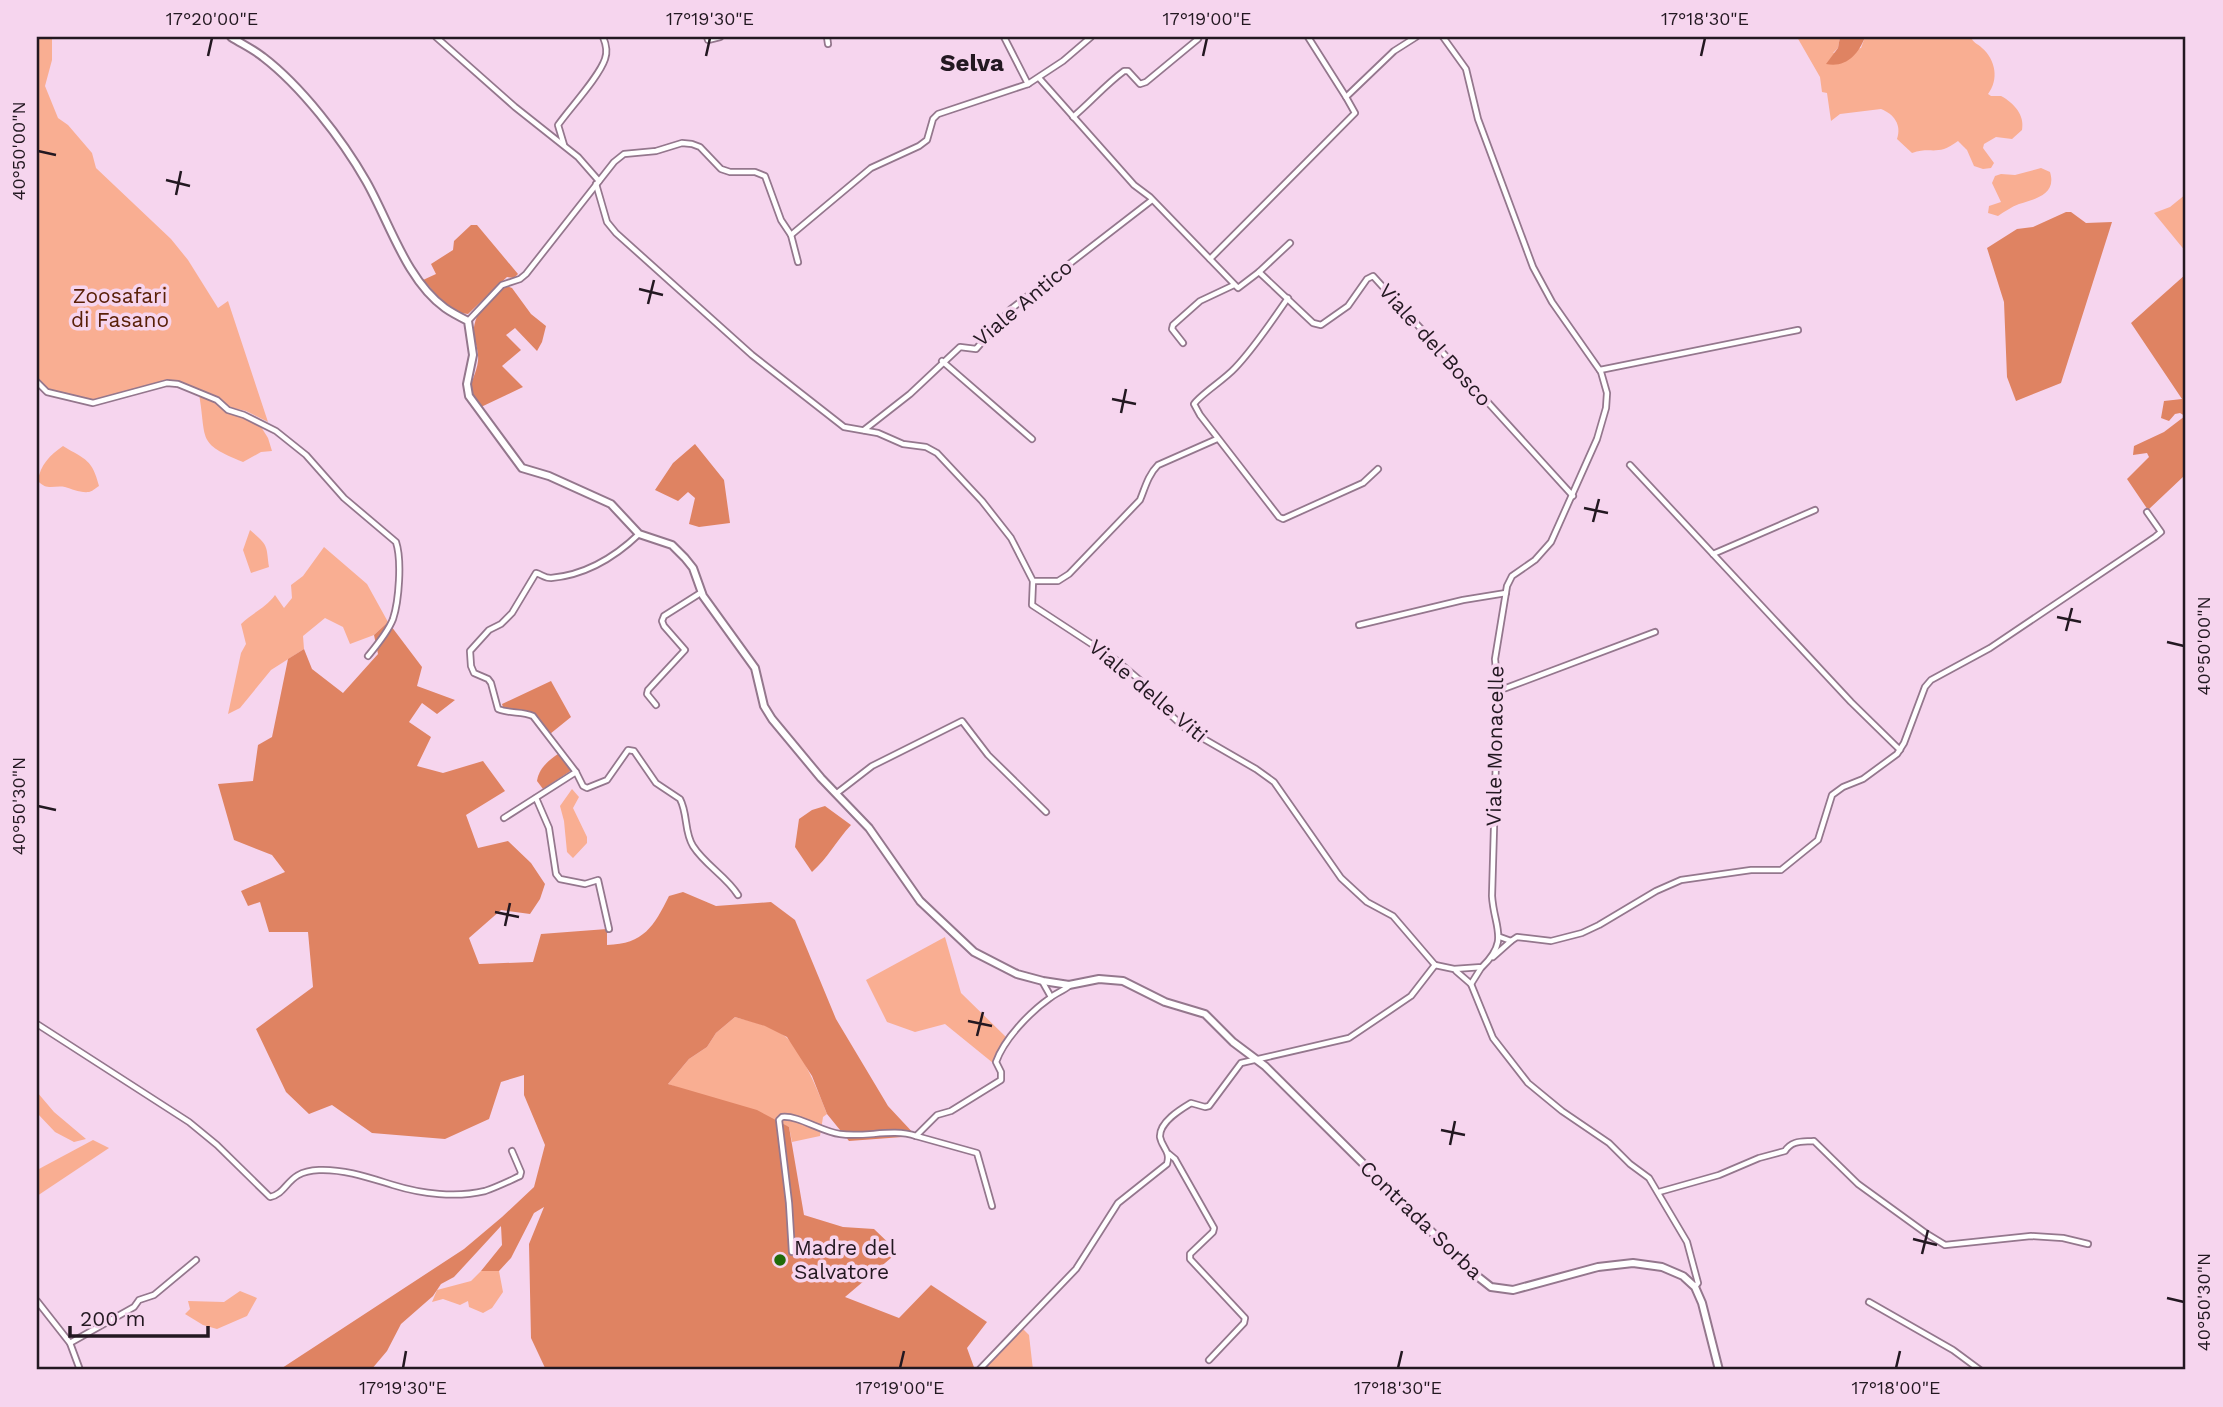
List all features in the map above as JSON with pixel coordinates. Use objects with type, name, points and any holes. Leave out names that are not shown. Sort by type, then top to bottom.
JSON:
[{"type":"street","points":[[231,37],[266,58],[323,119],[366,180],[387,226],[417,278],[443,307],[468,321]]},
{"type":"street","points":[[436,37],[515,107],[565,146],[597,182]]},
{"type":"street","points":[[565,146],[558,125],[600,69],[606,57],[603,37]]},
{"type":"street","points":[[707,37],[708,40],[720,37]]},
{"type":"street","points":[[827,37],[828,44]]},
{"type":"street","points":[[1004,37],[1028,84]]},
{"type":"street","points":[[791,235],[871,168],[927,140],[933,119],[938,114],[1028,84],[1091,37]]},
{"type":"street","points":[[1210,260],[1355,113],[1308,37]]},
{"type":"street","points":[[1346,97],[1394,51],[1416,37]]},
{"type":"street","points":[[1443,37],[1466,69],[1478,119],[1543,288],[1600,370],[1798,330]]},
{"type":"street","points":[[1073,117],[1099,90],[1124,71],[1128,71],[1140,84],[1198,39]]},
{"type":"street","points":[[1039,78],[1134,186],[1152,200],[1238,288],[1290,243]]},
{"type":"street","points":[[468,321],[502,285],[526,274],[597,182],[624,155],[656,151],[682,143],[700,147],[721,169],[730,172],[755,172],[765,176],[781,220],[791,235],[797,262]]},
{"type":"street","name":"Viale delle Viti","points":[[597,182],[607,222],[616,233],[752,355],[812,404],[844,427],[878,433],[903,444],[926,447],[937,453],[1012,538],[1033,581],[1032,601],[1036,608],[1127,668],[1185,728],[1274,782],[1341,878],[1367,902],[1393,916],[1435,965]]},
{"type":"street","name":"Viale Antico","points":[[864,430],[910,394],[942,361],[960,347],[976,349],[1012,309],[1152,200]]},
{"type":"street","name":"Viale del Bosco","points":[[1259,272],[1313,323],[1321,325],[1348,306],[1367,279],[1373,276],[1573,496]]},
{"type":"street","points":[[1183,343],[1172,328],[1173,325],[1200,301],[1234,285]]},
{"type":"street","points":[[1288,298],[1248,354],[1194,404],[1217,439],[1283,519],[1363,483],[1378,470]]},
{"type":"street","points":[[468,321],[474,355],[467,384],[469,396],[523,468],[549,476],[611,504],[639,534],[626,546],[590,568],[549,578],[536,573],[512,613],[501,624],[489,630],[470,651],[474,673],[488,679],[498,709],[533,716],[587,788],[607,780],[628,750],[634,751],[656,783],[680,799],[686,829],[694,847],[729,882],[738,895]]},
{"type":"street","points":[[942,361],[1032,439]]},
{"type":"street","name":"Viale Monacelle","points":[[1500,937],[1492,896],[1498,691],[1495,659],[1506,593],[1512,576],[1535,560],[1551,542],[1573,496],[1597,439],[1606,408],[1605,383],[1600,370]]},
{"type":"street","points":[[37,382],[47,392],[93,403],[162,383],[178,384],[217,400],[228,410],[268,425],[306,455],[344,498],[397,542],[398,575],[392,620],[368,656]]},
{"type":"street","points":[[1033,581],[1058,581],[1069,574],[1140,500],[1143,488],[1158,465],[1217,439]]},
{"type":"street","points":[[1630,464],[1851,702],[1900,750]]},
{"type":"street","points":[[1713,554],[1815,510]]},
{"type":"street","points":[[1471,984],[1482,967],[1517,937],[1551,941],[1582,933],[1656,891],[1681,880],[1751,870],[1781,870],[1818,840],[1832,795],[1873,773],[1900,750],[1927,683],[1990,649],[2155,537],[2161,532],[2147,512]]},
{"type":"street","name":"Contrada Sorba","points":[[639,534],[672,545],[693,568],[702,592],[755,668],[764,706],[772,719],[821,778],[869,828],[920,901],[974,953],[1017,974],[1042,981],[1069,985],[1099,979],[1123,981],[1154,998],[1205,1014],[1233,1042],[1257,1059],[1490,1287],[1513,1290],[1598,1267],[1633,1263],[1662,1267],[1683,1276],[1695,1287]]},
{"type":"street","points":[[656,705],[648,690],[685,650],[664,626],[664,616],[702,592]]},
{"type":"street","points":[[1359,625],[1506,593]]},
{"type":"street","points":[[1498,691],[1654,632]]},
{"type":"street","points":[[837,793],[872,766],[962,721],[988,755],[1046,812]]},
{"type":"street","points":[[505,818],[576,772]]},
{"type":"street","points":[[536,798],[549,828],[555,874],[561,879],[585,884],[598,880],[609,929]]},
{"type":"street","points":[[1492,958],[1500,937],[1511,941]]},
{"type":"street","points":[[1209,1360],[1244,1323],[1245,1318],[1190,1259],[1190,1254],[1214,1228],[1160,1138],[1164,1125],[1191,1102],[1209,1106],[1241,1063],[1349,1038],[1411,996],[1435,965],[1454,969],[1482,967]]},
{"type":"street","points":[[1454,969],[1471,984],[1493,1038],[1528,1083],[1562,1111],[1609,1143],[1649,1178],[1659,1192],[1687,1242],[1698,1283],[1695,1287],[1702,1303],[1719,1370]]},
{"type":"street","points":[[1042,981],[1051,997]]},
{"type":"street","points":[[916,1136],[937,1115],[951,1111],[1001,1080],[1002,1072],[996,1062],[999,1054],[1021,1026],[1051,997],[1069,985]]},
{"type":"street","points":[[37,1024],[189,1122],[270,1197],[277,1195],[290,1179],[300,1173],[319,1170],[362,1176],[431,1194],[485,1191],[520,1176],[521,1172],[512,1151]]},
{"type":"street","points":[[792,1252],[780,1134],[779,1120],[782,1117],[791,1117],[837,1134],[867,1136],[898,1132],[977,1153],[992,1206]]},
{"type":"street","points":[[1659,1192],[1785,1151],[1795,1142],[1814,1142],[1858,1184],[1945,1245],[2031,1236],[2063,1238],[2088,1244]]},
{"type":"street","points":[[979,1370],[1076,1269],[1118,1203],[1167,1164],[1168,1154]]},
{"type":"street","points":[[70,1343],[134,1307],[139,1300],[155,1295],[196,1260]]},
{"type":"street","points":[[37,1301],[70,1343],[80,1370]]},
{"type":"street","points":[[1869,1302],[1953,1350],[1980,1370]]},
{"type":"green space","name":"Zoosafari di Fasano","points":[[37,37],[52,37],[52,60],[45,86],[58,118],[68,125],[92,153],[96,168],[171,239],[188,260],[218,308],[228,301],[268,422],[246,411],[229,407],[219,397],[180,382],[164,380],[93,400],[48,389],[37,377]]},
{"type":"green space","points":[[1797,37],[1840,37],[1838,48],[1833,53],[1861,48],[1865,37],[1971,37],[1987,53],[1993,64],[1994,83],[1988,94],[2001,96],[2014,106],[2022,119],[2022,130],[2012,139],[1996,137],[1984,144],[1983,148],[1994,163],[1991,168],[1983,169],[1974,166],[1967,150],[1958,141],[1945,149],[1912,153],[1897,139],[1896,121],[1881,109],[1840,114],[1831,121],[1827,93],[1822,92],[1820,77]]},
{"type":"green space","points":[[2041,168],[2050,172],[2051,180],[2043,195],[2016,205],[1998,216],[1988,213],[1989,206],[2001,202],[1992,183],[1995,176],[2015,175]]},
{"type":"green space","points":[[2186,194],[2186,252],[2154,213],[2170,207]]},
{"type":"green space","points":[[199,394],[216,401],[227,410],[258,422],[272,451],[261,452],[243,462],[217,450],[206,438]]},
{"type":"green space","points":[[63,446],[91,465],[99,486],[90,492],[82,492],[65,487],[48,487],[38,481],[46,461]]},
{"type":"green space","points":[[250,530],[266,546],[269,567],[251,573],[243,550]]},
{"type":"green space","points":[[324,547],[367,584],[388,622],[374,635],[350,644],[343,627],[325,618],[303,636],[304,649],[271,670],[240,708],[228,714],[241,653],[246,644],[241,624],[275,595],[284,608],[292,598],[291,585],[303,576]]},
{"type":"green space","points":[[572,789],[579,797],[573,808],[587,837],[587,843],[573,858],[567,852],[560,806]]},
{"type":"green space","points":[[945,937],[961,993],[1006,1037],[993,1063],[945,1024],[915,1032],[887,1022],[866,980]]},
{"type":"green space","points":[[735,1017],[775,1030],[786,1037],[798,1051],[827,1114],[823,1117],[820,1136],[792,1142],[789,1127],[668,1084],[689,1059],[707,1047],[716,1033]]},
{"type":"green space","points":[[37,1092],[54,1112],[86,1139],[74,1142],[55,1132],[37,1113]]},
{"type":"green space","points":[[93,1140],[109,1148],[37,1196],[37,1170]]},
{"type":"green space","points":[[481,1271],[499,1271],[503,1292],[492,1308],[483,1313],[469,1307],[468,1301],[460,1305],[443,1299],[432,1302],[437,1290],[471,1281]]},
{"type":"green space","points":[[240,1291],[257,1298],[247,1316],[217,1329],[203,1325],[185,1314],[190,1309],[188,1301],[224,1302]]},
{"type":"green space","points":[[1021,1327],[1029,1335],[1033,1370],[982,1370]]},
{"type":"shaded area","points":[[1840,37],[1865,37],[1850,59],[1840,64],[1826,64],[1838,48]]},
{"type":"shaded area","points":[[2071,212],[2086,223],[2112,222],[2061,383],[2016,401],[2007,377],[2004,302],[1987,248],[2017,229],[2033,227]]},
{"type":"shaded area","points":[[471,225],[477,225],[518,274],[514,278],[507,277],[468,314],[448,306],[423,280],[436,274],[431,264],[453,250],[454,241]]},
{"type":"shaded area","points":[[2186,274],[2186,478],[2184,476],[2148,510],[2127,479],[2149,457],[2147,453],[2133,455],[2134,446],[2164,432],[2185,416],[2175,414],[2169,421],[2161,418],[2164,401],[2182,399],[2131,323]]},
{"type":"shaded area","points":[[507,286],[512,288],[531,314],[546,326],[537,351],[515,328],[506,335],[521,350],[502,366],[523,387],[481,407],[475,401],[471,390],[478,361],[474,327],[483,306],[494,294]]},
{"type":"shaded area","points":[[695,444],[724,480],[730,523],[699,527],[689,524],[695,498],[688,492],[678,501],[655,490],[673,463]]},
{"type":"shaded area","points":[[388,622],[422,667],[417,686],[455,700],[437,714],[422,703],[409,722],[431,737],[417,766],[443,773],[483,761],[505,791],[466,815],[478,848],[508,841],[531,863],[545,884],[540,899],[530,914],[501,910],[469,938],[479,964],[533,962],[541,934],[607,929],[607,945],[630,941],[639,937],[653,924],[669,896],[683,892],[716,906],[771,902],[795,920],[836,1019],[888,1106],[916,1136],[849,1141],[827,1114],[812,1076],[787,1037],[765,1026],[735,1017],[716,1033],[707,1047],[689,1059],[668,1084],[757,1110],[789,1127],[804,1215],[843,1227],[874,1229],[898,1252],[845,1297],[899,1318],[931,1285],[987,1322],[967,1348],[975,1370],[546,1370],[531,1338],[529,1244],[544,1207],[534,1213],[511,1258],[499,1271],[481,1271],[502,1245],[501,1226],[454,1277],[441,1284],[433,1296],[401,1324],[387,1351],[371,1370],[279,1370],[464,1249],[502,1217],[534,1187],[545,1145],[524,1095],[524,1075],[501,1082],[489,1119],[445,1139],[372,1133],[332,1105],[309,1114],[286,1092],[256,1029],[313,987],[308,932],[269,932],[260,902],[248,906],[241,891],[285,872],[272,855],[234,840],[218,784],[253,781],[258,745],[272,737],[288,659],[304,649],[312,669],[343,693],[378,654],[374,635]]},
{"type":"shaded area","points":[[551,681],[571,717],[550,734],[530,712],[513,712],[503,707],[502,704]]},
{"type":"shaded area","points":[[558,754],[572,770],[543,789],[537,781],[540,772],[547,762]]},
{"type":"shaded area","points":[[825,806],[851,825],[812,872],[795,847],[799,819],[812,810]]},
{"type":"place","name":"Madre del Salvatore","points":[[780,1260]]},
{"type":"district","name":"Selva","points":[[972,63]]}]
